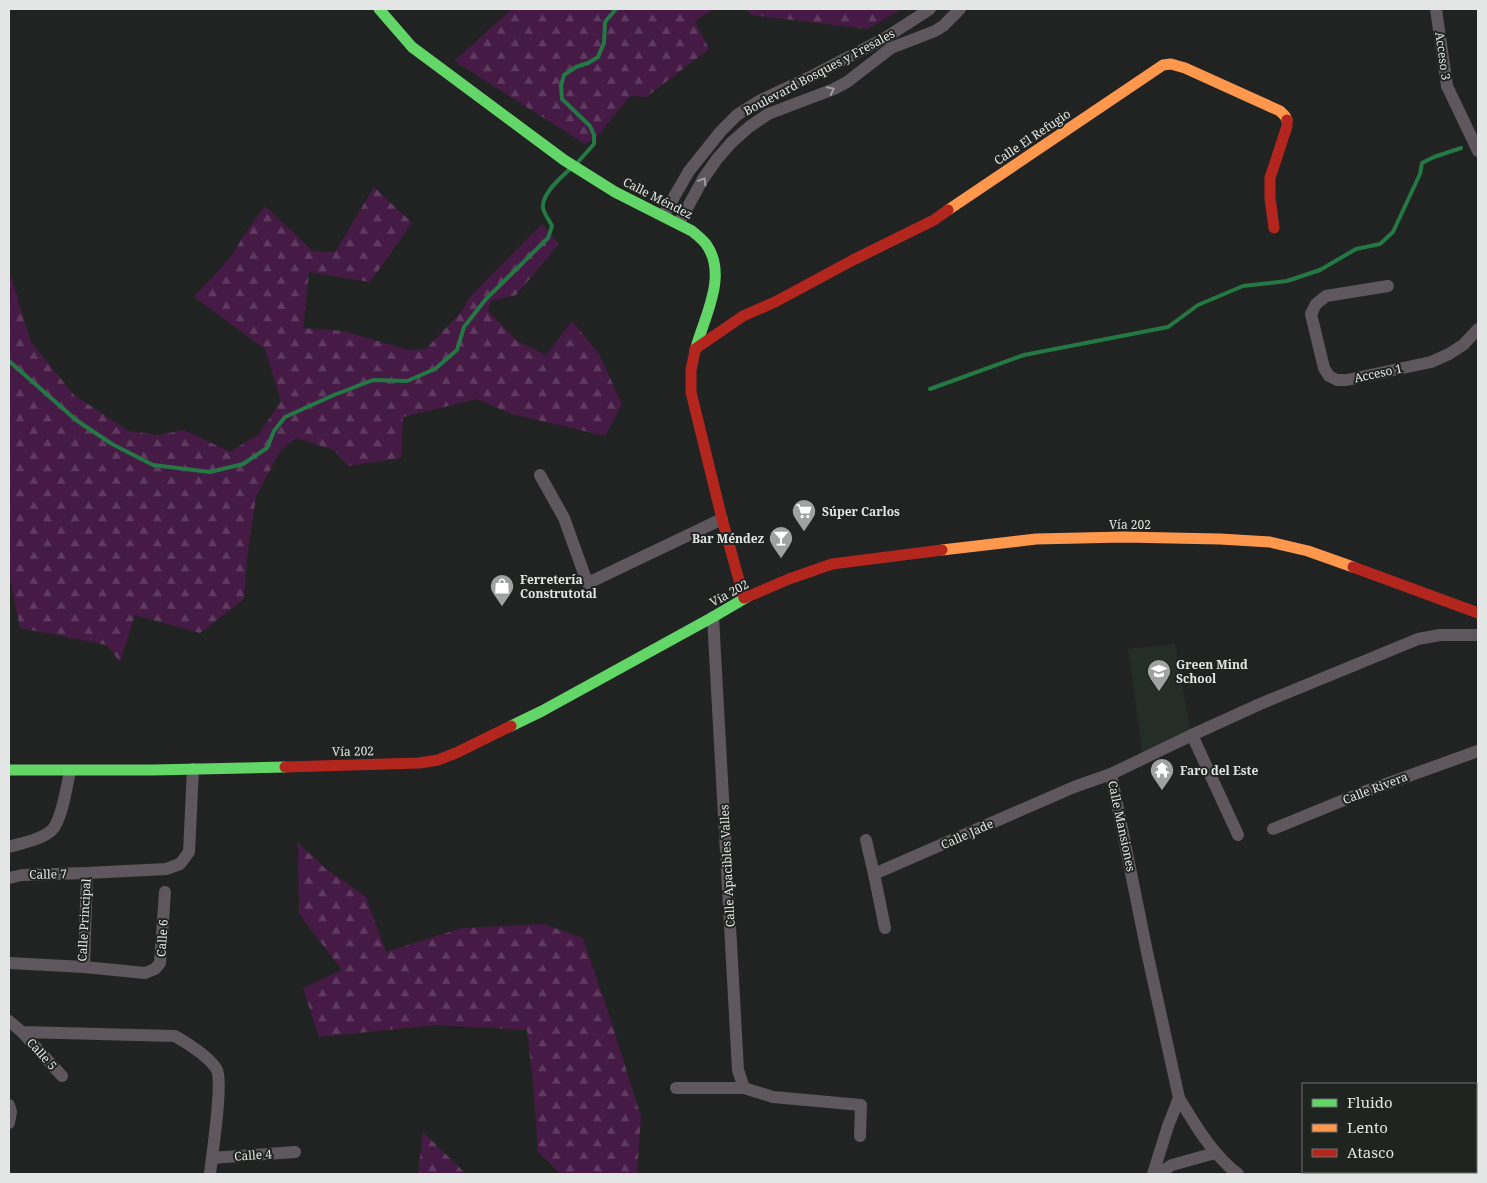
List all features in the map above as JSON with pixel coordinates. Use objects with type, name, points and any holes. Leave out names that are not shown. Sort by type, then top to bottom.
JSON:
[{"type":"street","name":"Calle Méndez","points":[[379,9],[412,48],[564,160],[615,192],[679,223],[692,231],[706,244],[713,258],[712,302],[695,349],[690,376],[691,392],[722,519],[744,598]]},
{"type":"street","name":"Boulevard Bosques y Fresales","points":[[663,216],[689,171],[721,131],[737,115],[758,101],[810,77],[884,38],[930,9]]},
{"type":"street","name":"Boulevard Bosques y Fresales","points":[[679,223],[716,159],[749,127],[770,113],[834,89],[847,82],[891,48],[928,34],[943,26],[960,9]]},
{"type":"street","name":"Acceso 3","points":[[1438,10],[1447,86],[1478,151]]},
{"type":"street","name":"Calle El Refugio","points":[[695,349],[743,316],[775,302],[853,260],[934,220],[1167,64],[1185,68],[1284,114],[1287,126],[1270,178],[1269,188],[1274,228]]},
{"type":"street","name":"Acceso 1","points":[[1388,286],[1326,296],[1316,304],[1311,314],[1324,368],[1329,376],[1337,380],[1347,380],[1431,362],[1463,345],[1478,329]]},
{"type":"street","points":[[540,474],[563,515],[586,582],[588,583],[722,519]]},
{"type":"street","name":"Vía 202","points":[[9,770],[70,771],[392,764],[438,760],[542,711],[744,598],[789,579],[832,564],[1036,539],[1153,538],[1270,542],[1308,551],[1478,613]]},
{"type":"street","name":"Calle Apacibles Valles","points":[[713,617],[738,1070],[744,1088]]},
{"type":"street","name":"Calle Mansiones","points":[[1238,1174],[1215,1154],[1179,1098],[1111,774],[1260,704],[1418,639],[1440,635],[1478,635]]},
{"type":"street","points":[[1192,735],[1238,835]]},
{"type":"street","name":"Calle Rivera","points":[[1273,829],[1361,792],[1478,751]]},
{"type":"street","name":"Calle Principal","points":[[9,963],[84,967],[87,873],[166,869],[180,864],[189,852],[193,768]]},
{"type":"street","points":[[9,847],[39,838],[52,829],[60,815],[70,771]]},
{"type":"street","name":"Calle Jade","points":[[874,874],[1074,787],[1111,774]]},
{"type":"street","points":[[866,840],[885,928]]},
{"type":"street","name":"Calle 7","points":[[9,878],[22,875],[87,873]]},
{"type":"street","name":"Calle 6","points":[[84,967],[146,973],[155,969],[160,963],[164,892]]},
{"type":"street","points":[[9,1021],[22,1032],[175,1036],[192,1046],[217,1071],[218,1092],[210,1174]]},
{"type":"street","name":"Calle 5","points":[[22,1032],[62,1076]]},
{"type":"street","points":[[676,1088],[744,1088],[772,1097],[861,1105],[860,1136]]},
{"type":"street","points":[[1153,1174],[1179,1098]]},
{"type":"street","points":[[9,1105],[11,1112],[9,1122]]},
{"type":"street","name":"Calle 4","points":[[212,1158],[295,1152]]},
{"type":"street","points":[[1158,1174],[1172,1165],[1215,1154]]},
{"type":"shaded area","name":"Green Mind School","points":[[1175,644],[1191,735],[1143,757],[1128,649]]},
{"type":"green space","points":[[512,9],[714,9],[695,21],[709,49],[646,97],[630,96],[596,138],[585,144],[454,61]]},
{"type":"green space","points":[[745,9],[902,9],[867,29],[752,15]]},
{"type":"green space","points":[[374,187],[412,223],[370,282],[309,272],[303,328],[343,331],[409,350],[426,349],[461,312],[470,297],[542,224],[559,244],[516,295],[491,301],[488,311],[517,341],[546,355],[572,321],[599,354],[622,404],[605,436],[512,414],[477,399],[403,417],[401,458],[348,466],[334,450],[296,438],[280,451],[256,497],[247,557],[244,599],[200,633],[135,615],[120,662],[107,645],[20,628],[9,573],[9,271],[31,342],[74,395],[129,431],[158,435],[184,430],[230,452],[259,434],[281,401],[265,349],[194,297],[230,258],[265,206],[313,251],[335,252]]},
{"type":"green space","points":[[298,843],[325,868],[366,897],[386,952],[462,928],[544,924],[583,938],[641,1117],[637,1174],[561,1174],[538,1152],[527,1030],[436,1025],[319,1037],[303,988],[342,970],[299,914]]},
{"type":"green space","points":[[423,1132],[466,1174],[418,1174]]},
{"type":"waterway","points":[[578,162],[594,144],[594,135],[590,126],[562,99],[561,86],[564,75],[598,57],[604,43],[605,22],[616,9]]},
{"type":"waterway","points":[[930,389],[1024,355],[1168,327],[1198,305],[1243,286],[1287,281],[1320,270],[1356,249],[1380,244],[1393,232],[1420,174],[1422,163],[1461,148]]},
{"type":"waterway","points":[[9,361],[76,420],[112,444],[153,465],[210,472],[243,464],[267,448],[274,431],[285,417],[373,380],[407,381],[435,369],[457,350],[464,327],[486,299],[548,238],[552,226],[543,208],[543,203],[548,192],[569,170]]},
{"type":"traffic: fast","points":[[379,9],[412,47],[564,160],[615,192],[692,231],[706,244],[712,256],[715,283],[695,351]]},
{"type":"traffic: fast","points":[[511,726],[542,711],[747,597]]},
{"type":"traffic: fast","points":[[9,770],[153,770],[285,767]]},
{"type":"traffic: slow","points":[[948,210],[1163,65],[1171,64],[1185,68],[1280,111],[1287,120]]},
{"type":"traffic: slow","points":[[942,550],[1036,539],[1124,537],[1220,539],[1270,542],[1308,551],[1353,567]]},
{"type":"traffic: jam","points":[[1274,228],[1270,198],[1270,178],[1287,126],[1287,120]]},
{"type":"traffic: jam","points":[[695,349],[743,316],[775,302],[853,260],[934,220],[948,210]]},
{"type":"traffic: jam","points":[[695,351],[691,370],[691,392],[722,519],[744,598]]},
{"type":"traffic: jam","points":[[747,597],[789,579],[832,564],[942,550]]},
{"type":"traffic: jam","points":[[1353,567],[1478,613]]},
{"type":"traffic: jam","points":[[285,767],[419,763],[438,760],[511,726]]},
{"type":"place","name":"Súper Carlos","points":[[804,532]]},
{"type":"place","name":"Bar Méndez","points":[[781,559]]},
{"type":"place","name":"Ferretería Construtotal","points":[[502,607]]},
{"type":"place","name":"Green Mind School","points":[[1159,692]]},
{"type":"place","name":"Faro del Este","points":[[1162,791]]}]
